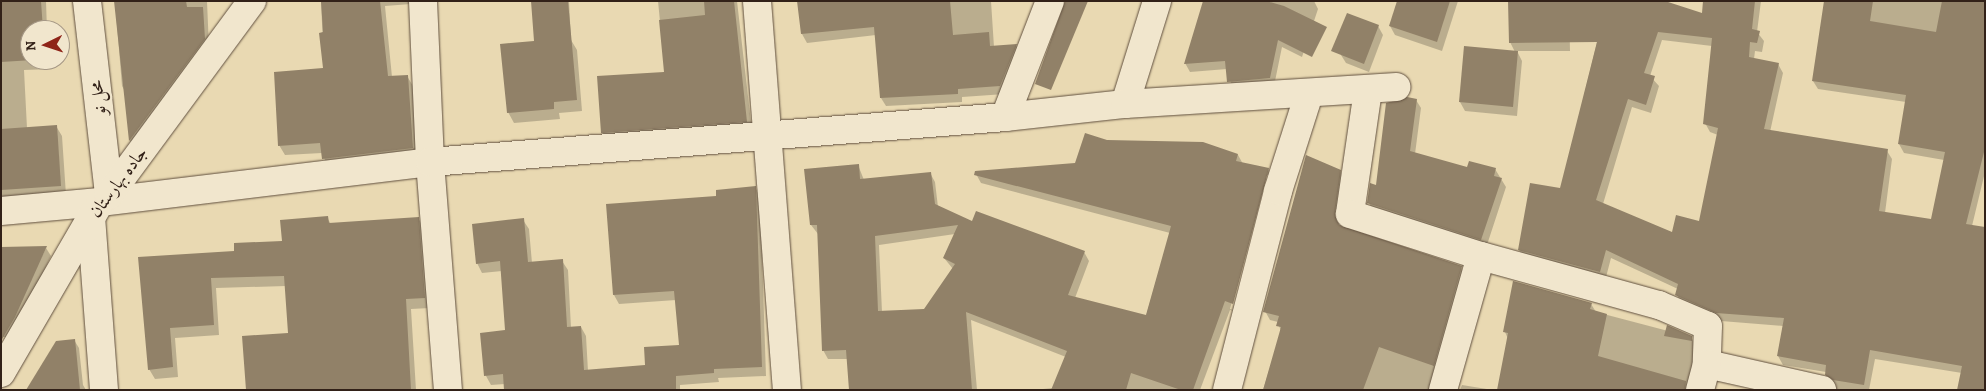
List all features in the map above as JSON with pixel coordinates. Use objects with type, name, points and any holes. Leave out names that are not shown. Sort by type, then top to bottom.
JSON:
[{"type":"street","name":"محل نو","points":[[87,1],[100,205],[104,390]]},
{"type":"street","name":"جاده بهارستان","points":[[1,373],[100,205],[252,1]]},
{"type":"street","points":[[423,1],[430,162],[448,390]]},
{"type":"street","points":[[757,1],[769,134],[787,390]]},
{"type":"street","points":[[1005,117],[1050,1]]},
{"type":"street","points":[[1125,104],[1156,1]]},
{"type":"street","points":[[1,211],[100,205],[430,162],[1005,117],[1125,104],[1309,94],[1396,87]]},
{"type":"street","points":[[1368,90],[1350,214],[1481,256],[1659,305],[1708,326],[1704,377],[1822,390]]},
{"type":"street","points":[[1227,390],[1278,191],[1309,94]]},
{"type":"street","points":[[1443,390],[1481,256]]},
{"type":"building","points":[[1,1],[41,1],[42,20],[20,20],[20,61],[1,62]]},
{"type":"building","points":[[114,1],[186,1],[187,7],[203,7],[205,39],[129,141]]},
{"type":"building","points":[[321,1],[380,1],[388,76],[408,75],[413,148],[322,159],[320,143],[278,146],[274,72],[323,68],[319,33],[323,32]]},
{"type":"building","points":[[531,1],[568,1],[577,100],[554,102],[554,109],[507,113],[500,44],[534,41]]},
{"type":"building","points":[[704,1],[734,1],[747,122],[601,133],[597,76],[664,72],[659,20],[705,15]]},
{"type":"building","points":[[797,1],[950,1],[953,35],[989,32],[990,46],[1017,44],[1000,86],[958,89],[958,94],[880,98],[874,27],[801,34]]},
{"type":"building","points":[[1065,1],[1088,1],[1051,90],[1035,84]]},
{"type":"building","points":[[1203,1],[1266,1],[1284,6],[1327,27],[1312,57],[1278,40],[1270,78],[1227,82],[1225,61],[1184,64]]},
{"type":"building","points":[[1397,1],[1450,1],[1437,42],[1389,26]]},
{"type":"building","points":[[1508,1],[1665,1],[1702,13],[1703,1],[1755,1],[1752,29],[1760,31],[1757,43],[1750,42],[1749,57],[1779,63],[1764,129],[1888,149],[1879,211],[1931,219],[1945,152],[1898,144],[1906,95],[1812,81],[1824,1],[1873,1],[1870,21],[1936,32],[1942,1],[1985,1],[1985,148],[1966,224],[1985,227],[1985,390],[1957,390],[1962,366],[1870,350],[1864,385],[1833,380],[1825,375],[1826,365],[1777,356],[1784,318],[1716,313],[1675,295],[1678,284],[1606,250],[1600,272],[1518,250],[1530,183],[1560,188],[1597,42],[1509,43]],"holes":[[[1658,32],[1712,38],[1703,124],[1718,128],[1699,221],[1676,215],[1672,232],[1596,200],[1628,99],[1646,105],[1655,76],[1644,73]]]},
{"type":"building","points":[[1347,13],[1379,25],[1364,64],[1331,51]]},
{"type":"building","points":[[1464,46],[1518,51],[1513,107],[1459,102]]},
{"type":"building","points":[[1407,97],[1417,99],[1410,151],[1467,167],[1469,161],[1496,168],[1494,176],[1502,178],[1481,240],[1367,203],[1370,183],[1376,185],[1386,103]]},
{"type":"building","points":[[57,125],[61,186],[1,190],[1,129]]},
{"type":"building","points":[[1085,133],[1107,140],[1203,142],[1238,154],[1236,161],[1269,168],[1233,304],[1225,301],[1193,390],[1181,390],[1131,373],[1126,390],[1051,390],[1067,351],[966,312],[972,390],[849,390],[846,350],[822,351],[817,225],[810,225],[804,169],[859,164],[860,179],[931,172],[935,204],[972,221],[976,211],[1085,251],[1068,295],[1146,315],[1171,226],[974,175],[975,171],[1075,163]],"holes":[[[958,225],[943,258],[955,264],[924,309],[878,311],[875,236]]]},
{"type":"building","points":[[1306,155],[1341,170],[1335,212],[1339,225],[1462,266],[1434,366],[1379,347],[1363,390],[1263,390],[1281,327],[1276,326],[1279,316],[1263,312]]},
{"type":"building","points":[[756,186],[762,367],[714,369],[714,373],[676,376],[676,390],[504,390],[503,374],[484,376],[480,333],[505,330],[500,261],[476,264],[472,224],[524,218],[528,262],[563,259],[567,327],[581,326],[584,370],[645,365],[644,347],[679,345],[674,291],[613,295],[606,204],[716,196],[716,190]]},
{"type":"building","points":[[328,216],[329,223],[419,217],[425,298],[406,299],[411,390],[246,390],[242,336],[288,333],[284,276],[211,278],[214,325],[170,328],[173,367],[148,370],[138,257],[234,251],[234,243],[282,241],[280,220]]},
{"type":"building","points":[[47,246],[15,317],[1,341],[1,247]]},
{"type":"building","points":[[1513,281],[1592,303],[1590,309],[1607,314],[1598,356],[1686,381],[1685,390],[1497,390],[1508,333],[1503,332]]},
{"type":"building","points":[[1667,325],[1692,336],[1692,341],[1664,336]]},
{"type":"building","points":[[75,339],[80,390],[26,390],[56,341]]}]
